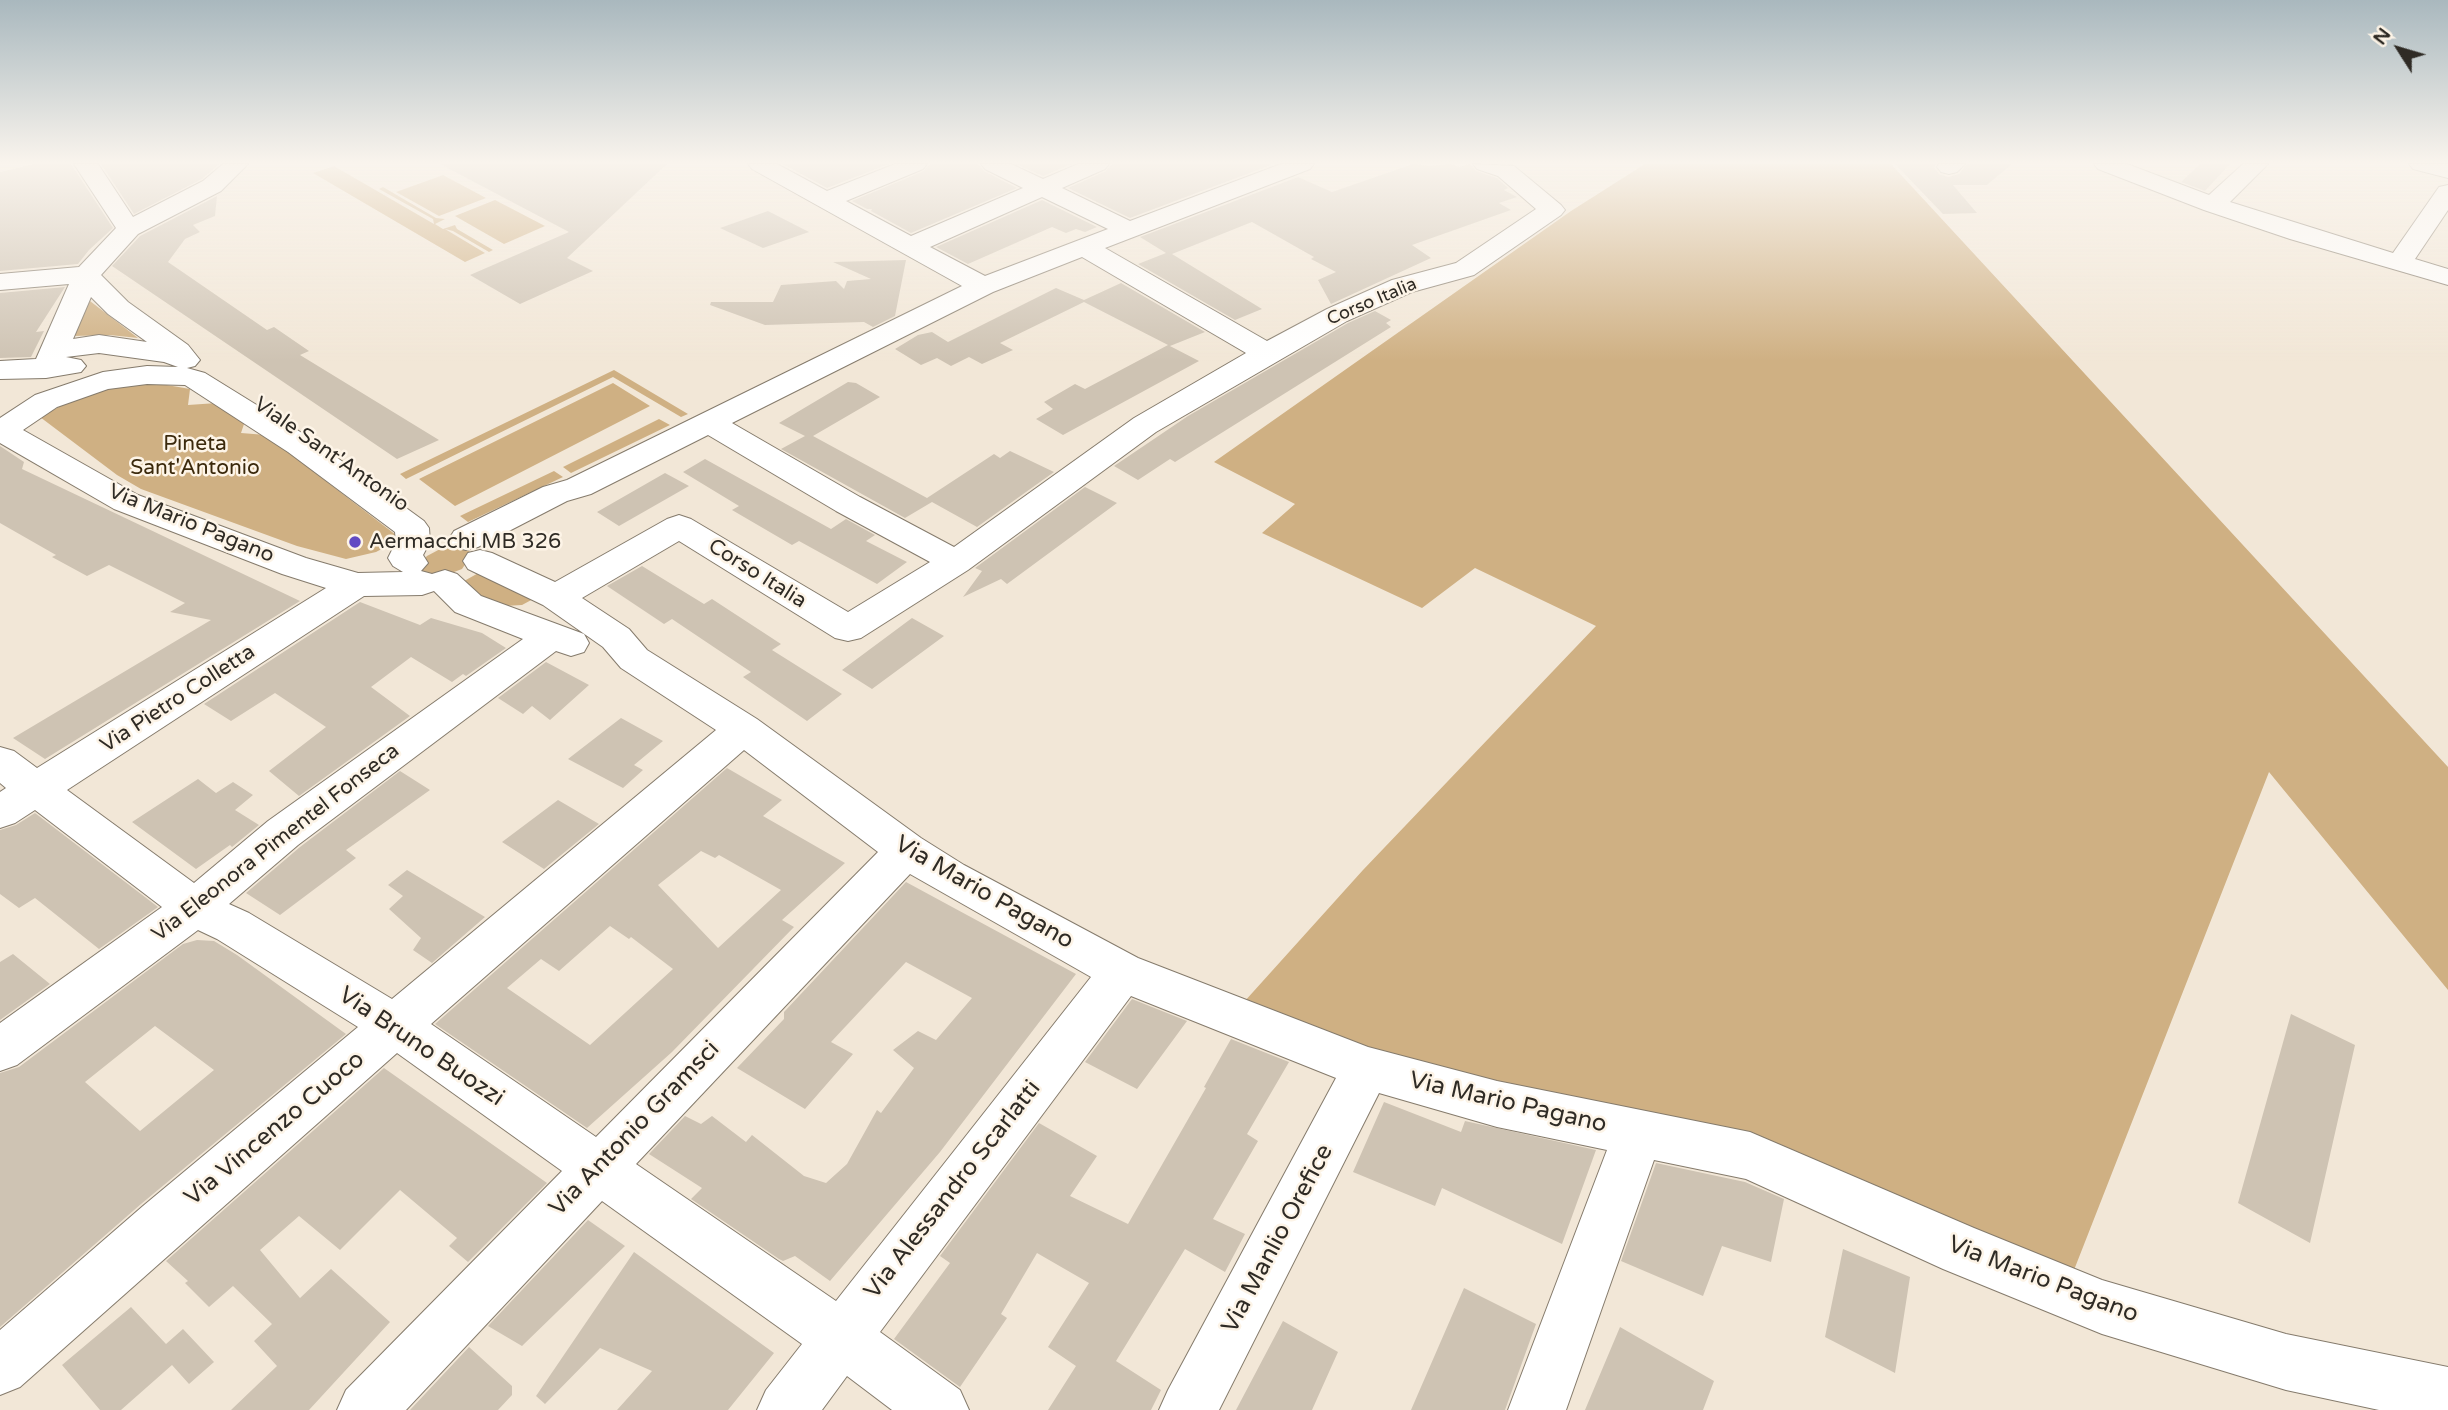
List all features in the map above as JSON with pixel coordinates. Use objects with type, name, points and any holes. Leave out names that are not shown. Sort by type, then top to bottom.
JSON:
[{"type":"street","points":[[1,432],[52,358],[87,274],[128,230]]},
{"type":"street","points":[[880,230],[983,286]]},
{"type":"street","points":[[910,246],[947,230]]},
{"type":"street","points":[[471,548],[567,500],[579,487],[707,421],[983,286],[1127,230]]},
{"type":"street","name":"Corso Italia","points":[[554,617],[679,526],[848,629],[956,562],[1145,425],[1266,353],[1402,286],[1465,269],[1522,230]]},
{"type":"street","points":[[2291,230],[2399,264],[2448,276]]},
{"type":"street","points":[[2399,264],[2422,230]]},
{"type":"street","points":[[1084,247],[1266,353]]},
{"type":"street","points":[[0,282],[87,274]]},
{"type":"street","name":"Viale Sant'Antonio","points":[[87,274],[97,289],[195,373],[292,426],[430,524],[471,548]]},
{"type":"street","name":"Viale Sant'Antonio","points":[[0,370],[52,358],[92,344],[178,356],[195,373],[195,379],[299,444],[412,528],[421,572]]},
{"type":"street","name":"Viale Sant'Antonio","points":[[1,432],[46,401],[83,386],[122,377],[195,373]]},
{"type":"street","points":[[707,421],[848,504],[956,562]]},
{"type":"street","name":"Via Mario Pagano","points":[[1,432],[126,502],[352,584],[421,572],[467,574],[471,548]]},
{"type":"street","name":"Via Mario Pagano","points":[[471,548],[597,652],[634,659],[743,729],[906,850],[949,877],[1122,972],[1367,1068],[1497,1104],[1750,1156],[1962,1250],[2102,1307],[2286,1362],[2448,1396]]},
{"type":"street","name":"Via Mario Pagano","points":[[421,572],[468,604],[554,617]]},
{"type":"street","name":"Via Pietro Colletta","points":[[12,788],[352,584]]},
{"type":"street","name":"Via Eleonora Pimentel Fonseca","points":[[0,1050],[197,906],[283,833],[554,617]]},
{"type":"street","name":"Via Vincenzo Cuoco","points":[[0,1367],[162,1224],[743,729]]},
{"type":"street","name":"Via Bruno Buozzi","points":[[12,788],[197,906],[200,911],[233,926],[396,1027],[840,1337],[940,1410]]},
{"type":"street","name":"Via Antonio Gramsci","points":[[366,1410],[906,850]]},
{"type":"street","name":"Via Alessandro Scarlatti","points":[[786,1410],[1122,972]]},
{"type":"street","name":"Via Manlio Orefice","points":[[1188,1410],[1367,1068]]},
{"type":"street","points":[[1537,1410],[1638,1133]]},
{"type":"green space","points":[[410,230],[446,230],[485,253],[465,262]]},
{"type":"green space","points":[[448,230],[458,230],[493,250],[489,252]]},
{"type":"green space","points":[[479,230],[536,230],[504,244]]},
{"type":"green space","points":[[1544,230],[1952,230],[2448,767],[2448,990],[2269,772],[2074,1270],[1502,1088],[1407,1061],[1244,1002],[1363,870],[1596,626],[1475,568],[1422,608],[1262,533],[1295,504],[1214,462]]},
{"type":"green space","points":[[90,301],[138,338],[110,335],[73,336]]},
{"type":"green space","points":[[614,370],[688,414],[681,417],[613,377],[406,479],[400,474]]},
{"type":"green space","name":"Pineta Sant'Antonio","points":[[155,383],[190,389],[188,405],[217,403],[245,421],[241,433],[266,435],[396,535],[395,542],[376,552],[346,559],[297,546],[141,489],[117,475],[40,417],[74,399],[113,387]]},
{"type":"green space","points":[[613,383],[650,406],[455,506],[419,479]]},
{"type":"green space","points":[[659,419],[670,425],[571,473],[563,467]]},
{"type":"green space","points":[[554,471],[563,477],[468,522],[460,516]]},
{"type":"green space","points":[[465,547],[472,554],[462,569],[446,575],[425,574],[421,570],[422,561],[427,556],[442,548]]},
{"type":"green space","points":[[482,571],[535,598],[522,605],[504,606],[457,585]]},
{"type":"building","points":[[0,230],[111,230],[78,264],[0,271]]},
{"type":"building","points":[[152,230],[198,230],[200,232],[185,239],[168,262],[267,330],[274,327],[309,351],[300,355],[439,440],[397,459],[112,266],[140,236]]},
{"type":"building","points":[[565,230],[597,230],[567,258],[593,271],[520,304],[470,275],[569,232]]},
{"type":"building","points":[[724,230],[809,232],[763,248]]},
{"type":"building","points":[[975,230],[1046,230],[968,264],[936,247]]},
{"type":"building","points":[[1159,230],[1232,230],[1172,254],[1262,309],[1235,320],[1138,264],[1166,253],[1140,237]]},
{"type":"building","points":[[1266,230],[1455,230],[1412,245],[1431,258],[1331,304],[1318,280],[1336,272],[1311,259],[1314,257]]},
{"type":"building","points":[[906,260],[895,316],[873,327],[864,322],[765,325],[710,305],[711,302],[773,302],[781,285],[836,281],[844,289],[847,281],[871,279],[833,262]]},
{"type":"building","points":[[1121,283],[1205,332],[1170,346],[1084,302],[1000,343],[1013,350],[982,364],[969,357],[951,366],[937,358],[921,365],[895,349],[918,335],[932,332],[948,342],[1056,288],[1084,300]]},
{"type":"building","points":[[65,287],[36,332],[44,331],[31,357],[0,358],[0,293]]},
{"type":"building","points":[[1375,311],[1391,320],[1386,323],[1391,327],[1175,462],[1170,459],[1138,480],[1114,466],[1188,416],[1348,323]]},
{"type":"building","points":[[1168,345],[1199,361],[1063,435],[1036,419],[1053,409],[1044,402],[1075,384],[1085,389]]},
{"type":"building","points":[[848,382],[856,383],[880,397],[813,436],[927,498],[994,454],[1000,458],[1010,451],[1054,472],[977,527],[932,502],[905,518],[781,449],[805,436],[779,423]]},
{"type":"building","points":[[0,446],[24,462],[22,469],[300,601],[45,759],[13,738],[211,620],[170,612],[185,603],[109,565],[87,576],[0,523]]},
{"type":"building","points":[[705,459],[831,529],[846,519],[875,535],[866,541],[907,562],[877,584],[799,541],[792,545],[732,510],[739,506],[683,472]]},
{"type":"building","points":[[665,473],[689,486],[619,526],[597,512]]},
{"type":"building","points":[[1085,487],[1117,503],[1007,584],[1001,579],[963,597],[982,571],[975,568]]},
{"type":"building","points":[[642,566],[704,604],[712,599],[781,644],[772,650],[842,694],[807,721],[743,677],[751,672],[672,619],[664,624],[607,586]]},
{"type":"building","points":[[360,602],[420,625],[431,618],[482,633],[506,648],[466,676],[463,674],[452,682],[411,657],[371,687],[410,716],[299,796],[269,771],[326,727],[275,693],[231,721],[204,704]]},
{"type":"building","points":[[912,618],[944,636],[872,689],[842,670]]},
{"type":"building","points":[[546,662],[589,685],[550,720],[532,706],[523,714],[498,698]]},
{"type":"building","points":[[621,718],[663,741],[634,765],[643,770],[623,788],[568,759]]},
{"type":"building","points":[[727,768],[782,800],[763,816],[845,863],[782,920],[794,927],[672,1052],[587,1128],[435,1024]],"holes":[[[701,851],[715,858],[719,855],[781,890],[718,948],[658,885]],[[610,926],[629,939],[631,937],[673,969],[590,1045],[507,988],[541,959],[559,971]]]},
{"type":"building","points":[[400,771],[430,790],[346,850],[356,858],[280,915],[246,893],[300,847]]},
{"type":"building","points":[[198,779],[216,793],[233,782],[253,795],[235,810],[259,825],[232,847],[230,845],[196,869],[132,822]]},
{"type":"building","points":[[558,800],[599,824],[544,869],[502,842]]},
{"type":"building","points":[[35,813],[158,907],[99,949],[35,898],[19,908],[0,894],[0,830],[16,825]]},
{"type":"building","points":[[407,870],[485,917],[432,963],[413,950],[421,938],[389,909],[403,896],[388,885]]},
{"type":"building","points":[[906,882],[1076,974],[940,1152],[830,1281],[795,1256],[783,1261],[779,1259],[691,1199],[702,1188],[649,1154],[685,1116],[701,1124],[712,1116],[746,1142],[752,1135],[804,1176],[826,1183],[847,1164],[877,1110],[881,1113],[914,1068],[893,1050],[918,1031],[936,1040],[972,998],[906,962],[831,1042],[853,1054],[805,1109],[737,1068],[784,1019],[784,1012]]},
{"type":"building","points":[[197,940],[214,941],[346,1034],[141,1204],[0,1327],[0,1073],[19,1067],[183,944]],"holes":[[[155,1026],[214,1070],[140,1131],[85,1082]]]},
{"type":"building","points":[[13,954],[50,984],[0,1020],[0,962]]},
{"type":"building","points":[[1132,999],[1187,1021],[1137,1089],[1085,1062]]},
{"type":"building","points":[[2291,1014],[2355,1045],[2310,1243],[2238,1203]]},
{"type":"building","points":[[1231,1039],[1289,1062],[1247,1134],[1258,1141],[1213,1219],[1245,1234],[1225,1272],[1185,1249],[1116,1361],[1161,1390],[1151,1410],[1048,1410],[1076,1366],[1048,1347],[1089,1283],[1037,1253],[1001,1314],[1007,1318],[960,1387],[894,1339],[950,1263],[940,1256],[1039,1123],[1097,1156],[1070,1196],[1128,1224]]},
{"type":"building","points":[[384,1068],[547,1183],[468,1262],[449,1246],[457,1238],[400,1190],[340,1250],[299,1216],[260,1250],[300,1298],[331,1269],[390,1322],[309,1410],[231,1410],[277,1366],[254,1341],[272,1324],[233,1286],[209,1307],[185,1283],[188,1281],[166,1261]]},
{"type":"building","points":[[1384,1102],[1461,1132],[1465,1121],[1596,1150],[1562,1244],[1442,1188],[1435,1206],[1353,1172]]},
{"type":"building","points":[[1656,1163],[1745,1182],[1784,1199],[1771,1262],[1722,1246],[1703,1296],[1621,1261]]},
{"type":"building","points":[[588,1220],[625,1246],[522,1346],[488,1326]]},
{"type":"building","points":[[1843,1249],[1910,1277],[1895,1373],[1825,1337]]},
{"type":"building","points":[[634,1252],[774,1353],[728,1410],[617,1410],[652,1371],[600,1348],[545,1404],[536,1396]]},
{"type":"building","points":[[1464,1288],[1536,1324],[1505,1410],[1411,1410]]},
{"type":"building","points":[[131,1307],[166,1344],[183,1329],[214,1362],[189,1384],[172,1365],[121,1410],[100,1410],[62,1365]]},
{"type":"building","points":[[1283,1321],[1338,1352],[1312,1410],[1236,1410]]},
{"type":"building","points":[[1620,1327],[1714,1381],[1703,1410],[1585,1410]]},
{"type":"building","points":[[469,1347],[512,1386],[512,1395],[498,1410],[410,1410]]},
{"type":"place","name":"Aermacchi MB 326","points":[[355,542]]}]
